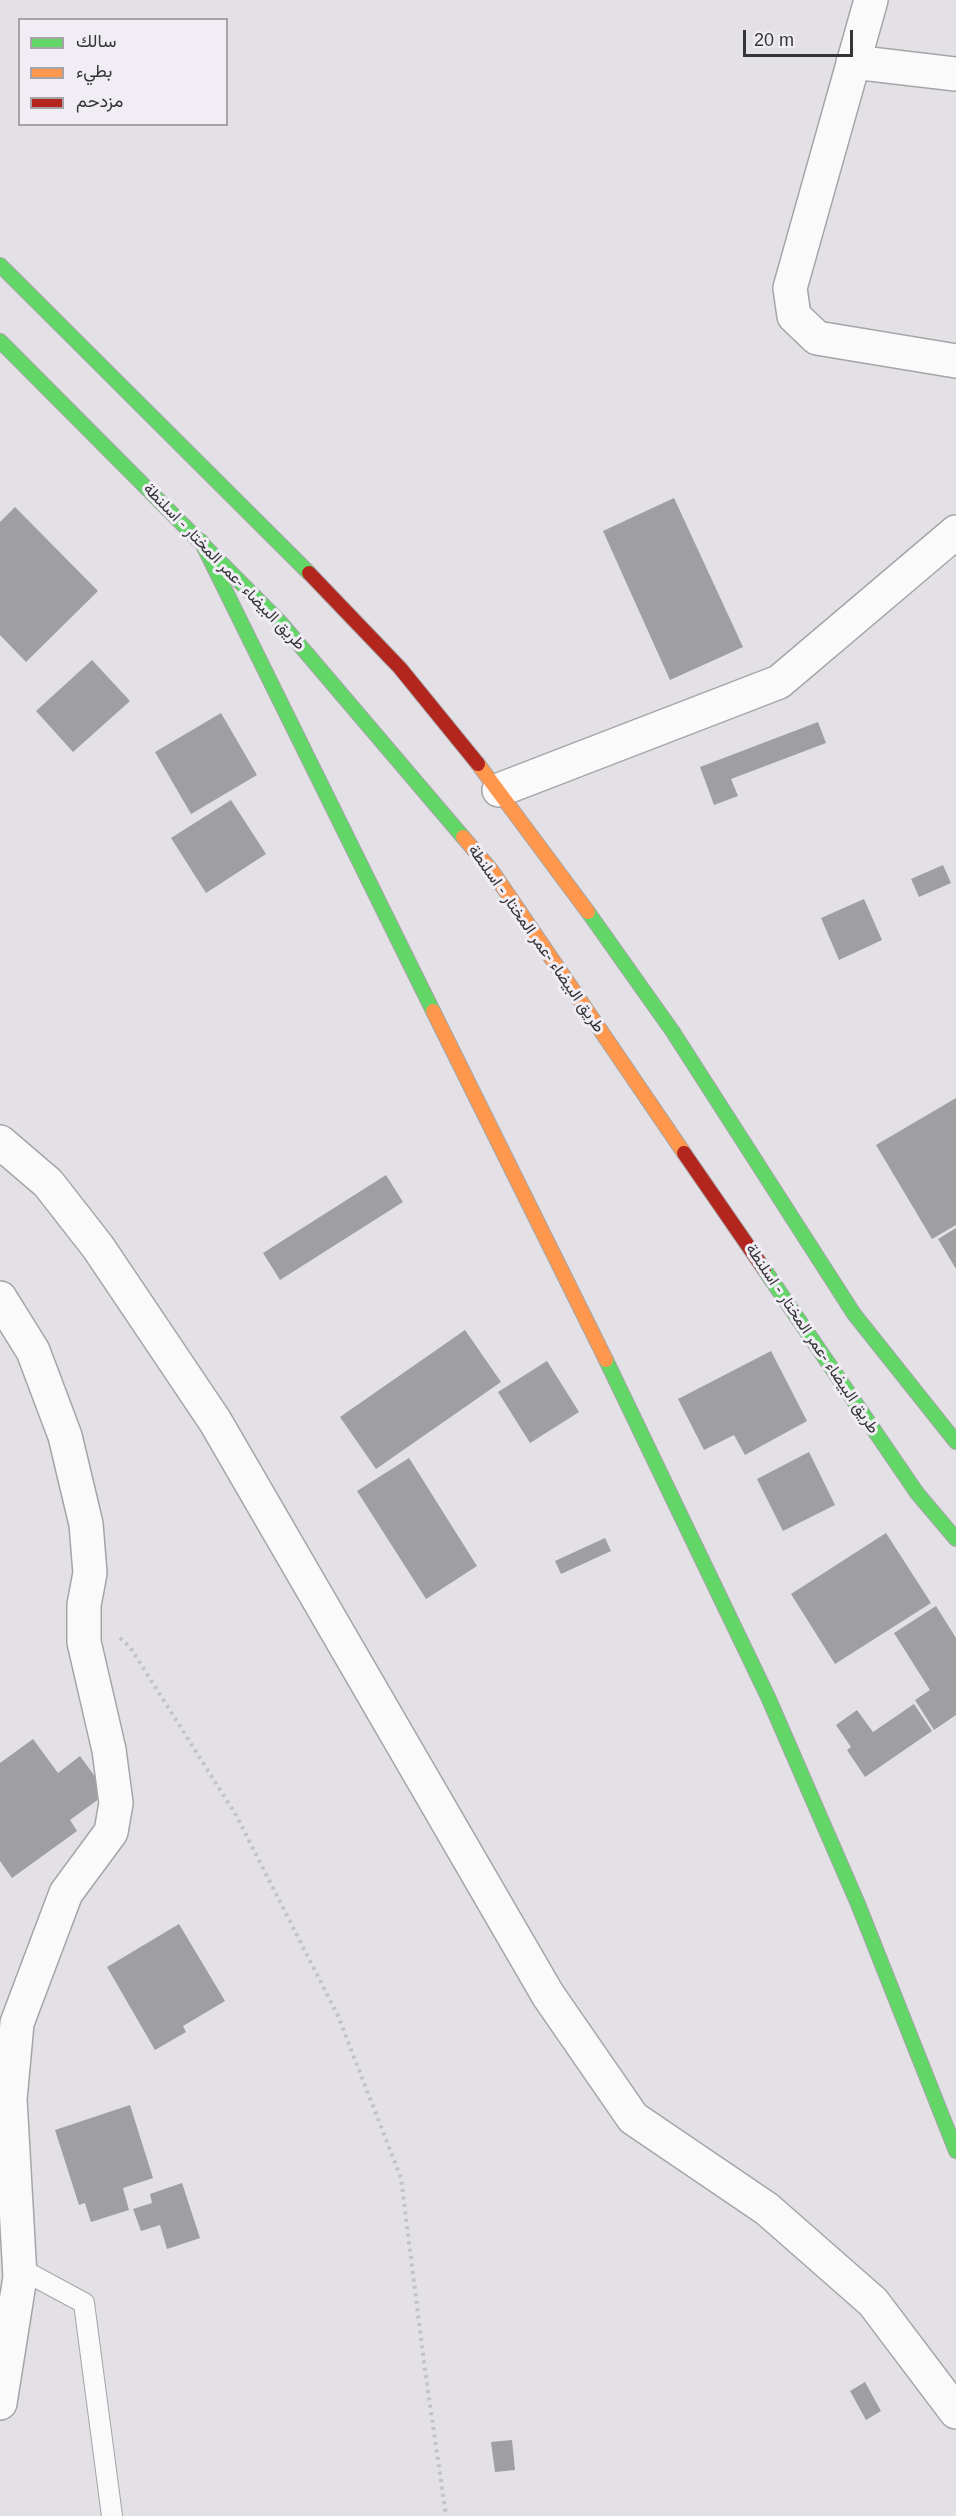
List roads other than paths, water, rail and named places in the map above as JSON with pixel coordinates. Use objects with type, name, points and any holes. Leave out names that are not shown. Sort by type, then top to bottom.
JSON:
[{"type":"main road","points":[[0,265],[400,668],[499,790],[673,1032],[854,1314],[956,1442]]},
{"type":"main road","name":"طريق البيضاء -عمر المختار - اسلنطة","points":[[0,341],[280,622],[492,871],[917,1493],[956,1539]]},
{"type":"main road","points":[[201,541],[671,1492],[747,1654],[858,1904],[956,2151]]},
{"type":"street","points":[[871,0],[790,288],[794,316],[817,338],[956,361]]},
{"type":"street","points":[[854,62],[956,74]]},
{"type":"street","points":[[499,790],[779,682],[956,532]]},
{"type":"street","points":[[0,1142],[48,1183],[98,1247],[215,1421],[548,1995],[633,2118],[767,2209],[873,2302],[956,2412]]},
{"type":"street","points":[[0,1298],[33,1351],[65,1436],[86,1524],[90,1573],[84,1605],[84,1642],[109,1750],[116,1803],[111,1832],[66,1893],[17,2023],[5,2091],[20,2277],[0,2403]]},
{"type":"lane","points":[[19,2268],[84,2303],[112,2516]]}]
